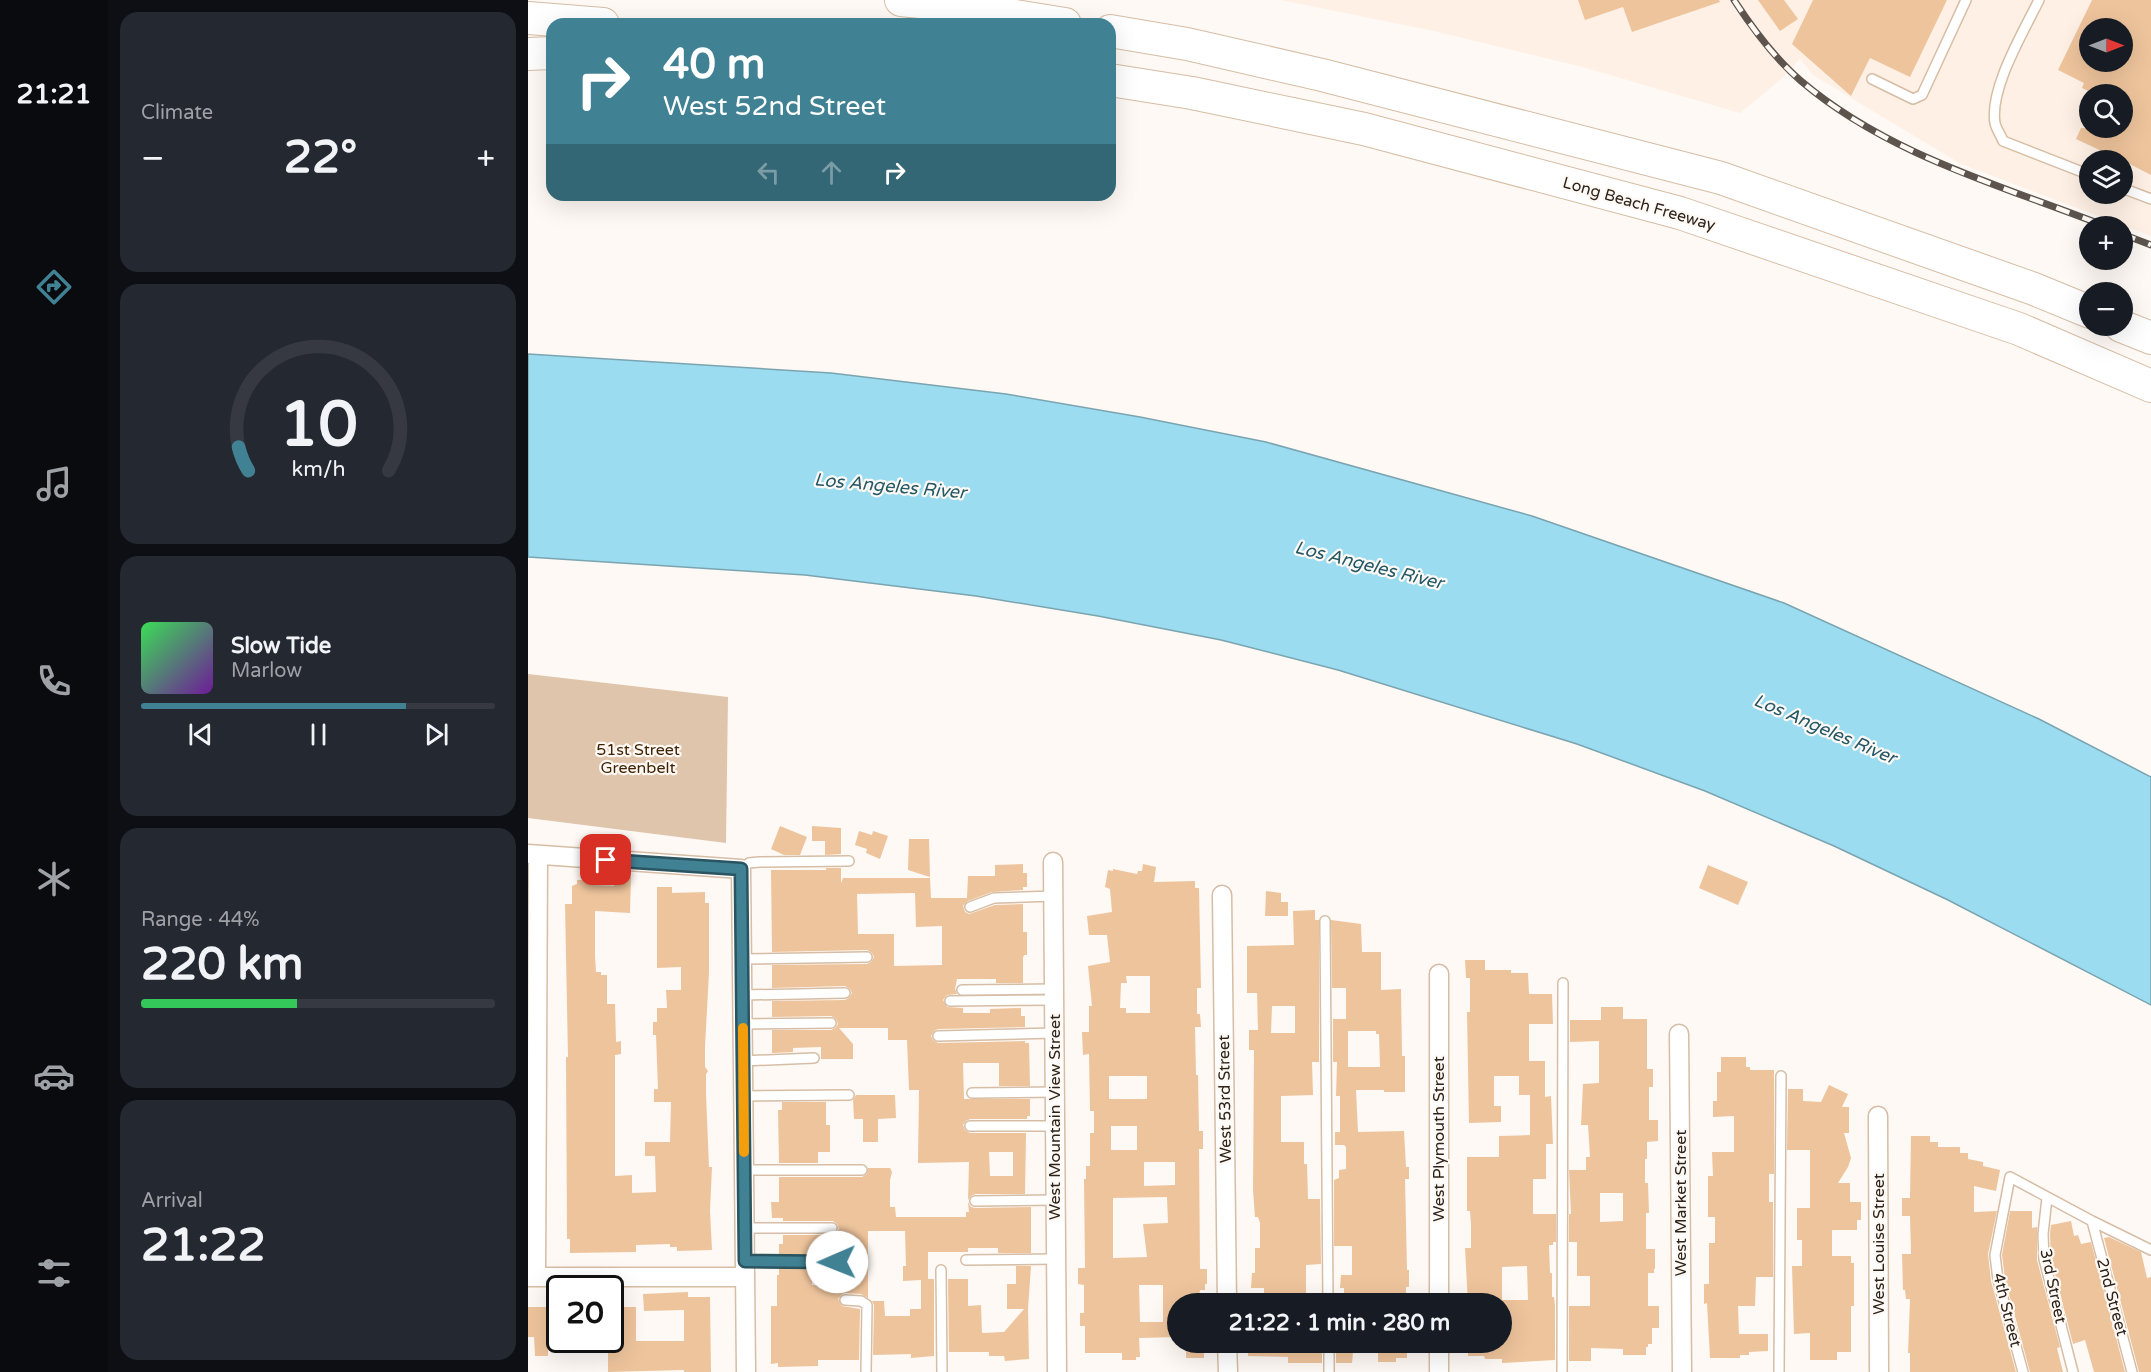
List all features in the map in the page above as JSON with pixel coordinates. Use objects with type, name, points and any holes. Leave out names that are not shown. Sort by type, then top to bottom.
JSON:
[{"type":"highway","points":[[901,0],[1028,18]]},
{"type":"highway","points":[[528,18],[546,19]]},
{"type":"highway","points":[[1116,32],[1187,44],[1311,72],[1721,178],[2079,308]]},
{"type":"highway","points":[[528,54],[546,53]]},
{"type":"highway","name":"Long Beach Freeway","points":[[1116,81],[1192,93],[1364,129],[1680,213],[2019,329],[2151,386]]},
{"type":"highway","points":[[2133,331],[2151,338]]},
{"type":"street","points":[[745,1269],[532,1277],[533,855],[741,869],[743,995],[746,1372]]},
{"type":"street","name":"West Mountain View Street","points":[[1053,862],[1057,1372]]},
{"type":"street","name":"West 53rd Street","points":[[1222,895],[1227,1293]]},
{"type":"street","name":"West Plymouth Street","points":[[1438,974],[1439,1293]]},
{"type":"street","name":"West Market Street","points":[[1679,1034],[1682,1372]]},
{"type":"street","name":"West Louise Street","points":[[1878,1116],[1879,1372]]},
{"type":"street","points":[[1227,1353],[1228,1372]]},
{"type":"street","points":[[1439,1353],[1439,1372]]},
{"type":"lane","points":[[1872,79],[1914,99],[1922,95],[1966,0]]},
{"type":"lane","points":[[2038,0],[2003,76],[1997,98],[1995,123],[2003,141],[2079,171]]},
{"type":"lane","points":[[2133,192],[2151,199]]},
{"type":"lane","points":[[741,869],[749,863],[759,862],[849,861]]},
{"type":"lane","points":[[970,907],[994,898],[1054,896]]},
{"type":"lane","points":[[1324,921],[1328,1293]]},
{"type":"lane","points":[[742,959],[867,957]]},
{"type":"lane","points":[[1562,1372],[1563,982]]},
{"type":"lane","points":[[962,990],[1054,994]]},
{"type":"lane","points":[[743,995],[845,993]]},
{"type":"lane","points":[[950,1001],[1054,994]]},
{"type":"lane","points":[[743,1024],[831,1023]]},
{"type":"lane","points":[[938,1035],[1054,1033]]},
{"type":"lane","points":[[743,1061],[814,1058]]},
{"type":"lane","points":[[1779,1372],[1781,1076]]},
{"type":"lane","points":[[972,1093],[1055,1092]]},
{"type":"lane","points":[[743,1096],[849,1095]]},
{"type":"lane","points":[[969,1126],[1055,1126]]},
{"type":"lane","points":[[744,1170],[862,1170]]},
{"type":"lane","name":"4th Street","points":[[2023,1372],[1998,1280],[1995,1255],[2010,1177],[2047,1198]]},
{"type":"lane","points":[[2047,1198],[2151,1250]]},
{"type":"lane","name":"3rd Street","points":[[2047,1198],[2043,1234],[2044,1259],[2073,1372]]},
{"type":"lane","points":[[975,1201],[1056,1200]]},
{"type":"lane","name":"2nd Street","points":[[2092,1221],[2132,1372]]},
{"type":"lane","points":[[744,1228],[832,1228]]},
{"type":"lane","points":[[966,1260],[1056,1259]]},
{"type":"lane","points":[[745,1269],[837,1262]]},
{"type":"lane","points":[[941,1270],[942,1372]]},
{"type":"lane","points":[[845,1300],[861,1301],[867,1305],[866,1372]]},
{"type":"lane","points":[[1329,1353],[1329,1372]]},
{"type":"shaded area","points":[[1281,0],[2151,0],[2151,236],[2133,229],[2133,216],[2098,216],[1961,164],[1813,75],[1800,59],[1780,80],[1740,113],[1583,67],[1429,30]]},
{"type":"green space","name":"51st Street Greenbelt","points":[[528,674],[728,697],[726,843],[528,818]]},
{"type":"water","name":"Los Angeles River","points":[[528,354],[831,373],[1006,394],[1140,417],[1266,442],[1532,516],[1784,603],[2039,719],[2151,777],[2151,1005],[1948,900],[1834,846],[1705,791],[1577,744],[1338,670],[1221,640],[1098,616],[976,596],[805,575],[528,557]]},
{"type":"building","points":[[1578,0],[1719,0],[1720,2],[1632,32],[1623,7],[1585,20]]},
{"type":"building","points":[[1758,0],[1784,0],[1798,19],[1780,31]]},
{"type":"building","points":[[1813,0],[1947,0],[1910,77],[1870,58],[1851,96],[1792,44]]},
{"type":"building","points":[[2092,0],[2151,0],[2151,175],[2133,166],[2133,150],[2099,150],[2076,139],[2079,132],[2079,138],[2133,138],[2133,84],[2084,83],[2058,70],[2079,27],[2079,72],[2133,72],[2133,18],[2083,18]]},
{"type":"building","points":[[780,826],[807,837],[800,855],[784,855],[771,849]]},
{"type":"building","points":[[812,826],[841,828],[841,854],[825,855],[825,841],[812,841]]},
{"type":"building","points":[[859,831],[872,835],[873,831],[888,836],[880,859],[866,853],[867,849],[855,845]]},
{"type":"building","points":[[909,839],[929,839],[930,877],[908,870]]},
{"type":"building","points":[[1023,864],[1023,873],[1027,873],[1027,887],[1023,887],[1023,890],[992,892],[968,901],[963,906],[965,912],[969,914],[995,905],[1023,904],[1023,932],[1027,932],[1027,955],[1023,958],[1023,983],[996,983],[996,979],[957,979],[955,989],[957,994],[947,995],[943,1000],[947,1007],[963,1008],[963,1013],[990,1013],[990,1009],[1021,1008],[1021,1016],[1025,1016],[1025,1027],[938,1029],[931,1036],[938,1043],[1025,1041],[1029,1043],[1030,1086],[999,1086],[999,1063],[963,1063],[964,1099],[1030,1099],[1030,1116],[1027,1116],[1027,1119],[970,1119],[963,1125],[970,1133],[1026,1133],[1025,1194],[975,1194],[968,1200],[969,1162],[918,1163],[919,1090],[909,1090],[907,1040],[888,1040],[888,1028],[839,1028],[853,1044],[853,1059],[821,1059],[821,1047],[793,1048],[793,1052],[772,1053],[772,1030],[831,1030],[838,1024],[831,1016],[772,1017],[772,1001],[845,1000],[852,993],[845,986],[772,988],[772,965],[867,964],[874,957],[867,950],[772,952],[771,870],[841,868],[841,883],[843,878],[930,878],[931,898],[967,898],[968,876],[995,876],[995,865]],"holes":[[[915,893],[916,927],[942,926],[942,965],[894,966],[894,934],[858,934],[857,894]],[[989,1152],[1013,1152],[1013,1176],[990,1176]]]},
{"type":"building","points":[[1143,864],[1156,867],[1154,882],[1195,881],[1195,888],[1199,888],[1201,988],[1197,988],[1197,1014],[1200,1014],[1201,1027],[1195,1027],[1199,1131],[1203,1131],[1203,1149],[1199,1149],[1200,1269],[1207,1269],[1207,1284],[1205,1284],[1205,1290],[1200,1290],[1200,1293],[1167,1293],[1167,1337],[1139,1338],[1140,1357],[1136,1357],[1136,1360],[1122,1360],[1122,1353],[1085,1353],[1085,1326],[1080,1326],[1080,1313],[1084,1313],[1084,1285],[1078,1284],[1078,1268],[1085,1268],[1084,1179],[1086,1179],[1086,1166],[1090,1166],[1090,1133],[1094,1133],[1094,1111],[1090,1111],[1089,1054],[1083,1055],[1082,1032],[1089,1032],[1089,1006],[1092,1006],[1088,966],[1110,962],[1107,935],[1089,935],[1087,916],[1112,912],[1110,889],[1105,887],[1108,870],[1137,874],[1138,871],[1142,871]],"holes":[[[1126,976],[1150,976],[1150,1013],[1126,1013],[1126,1008],[1120,1008],[1121,983],[1127,983]],[[1109,1076],[1147,1076],[1147,1099],[1109,1099]],[[1111,1126],[1137,1126],[1137,1150],[1111,1150]],[[1144,1162],[1175,1162],[1175,1185],[1144,1186]],[[1167,1197],[1168,1223],[1143,1224],[1147,1257],[1113,1258],[1113,1198]],[[1139,1285],[1163,1285],[1163,1322],[1140,1322]]]},
{"type":"building","points":[[1708,865],[1748,882],[1738,905],[1699,888]]},
{"type":"building","points":[[614,876],[631,877],[630,913],[595,911],[595,956],[596,972],[607,975],[607,1004],[615,1004],[616,1042],[621,1041],[621,1054],[615,1055],[615,1176],[632,1175],[632,1193],[656,1192],[655,1156],[645,1156],[645,1142],[670,1142],[671,1102],[654,1102],[654,1089],[658,1089],[656,1035],[653,1035],[653,1022],[657,1022],[657,1008],[667,1008],[666,990],[681,990],[681,967],[657,968],[657,887],[672,887],[672,893],[705,892],[705,903],[709,903],[705,1067],[708,1071],[706,1094],[709,1167],[712,1167],[710,1211],[712,1250],[677,1251],[677,1247],[670,1247],[670,1244],[636,1245],[636,1252],[570,1253],[570,1239],[567,1239],[566,1057],[568,1057],[565,904],[572,904],[572,886],[577,884],[577,880],[592,880],[592,885],[614,886]]},
{"type":"building","points":[[1266,891],[1281,893],[1281,902],[1288,902],[1288,916],[1265,916]]},
{"type":"building","points":[[1315,910],[1315,920],[1319,920],[1319,1062],[1312,1062],[1313,1095],[1281,1096],[1281,1142],[1304,1142],[1308,1199],[1320,1199],[1321,1264],[1306,1265],[1306,1293],[1264,1293],[1264,1288],[1251,1288],[1252,1273],[1255,1273],[1255,1248],[1260,1248],[1260,1223],[1258,1217],[1255,1217],[1253,1190],[1254,1050],[1249,1050],[1249,1030],[1258,1030],[1257,993],[1247,993],[1247,946],[1294,945],[1293,911]],"holes":[[[1272,1006],[1295,1006],[1295,1033],[1271,1033]]]},
{"type":"building","points":[[1331,920],[1361,924],[1362,952],[1381,952],[1381,990],[1401,989],[1405,1092],[1356,1090],[1358,1132],[1404,1131],[1406,1167],[1409,1167],[1409,1179],[1405,1179],[1407,1270],[1409,1270],[1409,1287],[1406,1287],[1406,1293],[1344,1293],[1344,1288],[1340,1288],[1341,1275],[1352,1275],[1352,1246],[1334,1246],[1334,1180],[1339,1178],[1339,1170],[1346,1169],[1346,1147],[1335,1145],[1335,1132],[1340,1132],[1340,1096],[1336,1096],[1337,1062],[1333,1062],[1333,1019],[1346,1019],[1346,988],[1332,988]],"holes":[[[1348,1031],[1376,1031],[1376,1034],[1379,1034],[1380,1067],[1348,1067]]]},
{"type":"building","points":[[1465,960],[1485,960],[1485,970],[1511,970],[1511,973],[1528,973],[1529,994],[1552,994],[1553,1024],[1529,1024],[1529,1061],[1545,1061],[1545,1097],[1551,1096],[1553,1144],[1546,1144],[1546,1179],[1533,1179],[1533,1214],[1556,1214],[1556,1242],[1549,1245],[1552,1297],[1554,1297],[1555,1306],[1555,1360],[1502,1363],[1502,1359],[1468,1356],[1468,1353],[1512,1353],[1512,1300],[1528,1300],[1527,1266],[1502,1267],[1502,1293],[1467,1293],[1465,1248],[1471,1248],[1471,1224],[1470,1211],[1467,1211],[1467,1157],[1499,1157],[1499,1136],[1530,1135],[1530,1095],[1519,1095],[1519,1076],[1494,1076],[1494,1106],[1501,1106],[1501,1122],[1469,1123],[1467,1012],[1470,1012],[1470,978],[1466,978]]},
{"type":"building","points":[[1601,1007],[1623,1007],[1623,1019],[1647,1019],[1647,1069],[1653,1069],[1653,1087],[1649,1087],[1649,1120],[1658,1120],[1658,1141],[1647,1142],[1647,1159],[1645,1159],[1649,1213],[1646,1213],[1646,1249],[1655,1249],[1654,1273],[1648,1273],[1648,1306],[1659,1306],[1659,1328],[1652,1328],[1652,1344],[1646,1347],[1646,1355],[1623,1355],[1623,1349],[1591,1348],[1591,1361],[1569,1361],[1569,1306],[1590,1306],[1590,1276],[1577,1276],[1577,1242],[1569,1242],[1569,1214],[1571,1214],[1569,1170],[1586,1170],[1586,1157],[1590,1157],[1588,1125],[1581,1125],[1583,1084],[1599,1083],[1599,1041],[1570,1042],[1570,1020],[1601,1020]],"holes":[[[1600,1193],[1623,1193],[1623,1221],[1600,1222]]]},
{"type":"building","points":[[1721,1057],[1746,1057],[1746,1067],[1750,1067],[1750,1070],[1774,1070],[1774,1174],[1769,1174],[1769,1202],[1773,1202],[1773,1277],[1756,1277],[1755,1306],[1738,1306],[1739,1334],[1768,1334],[1768,1351],[1749,1352],[1749,1355],[1740,1355],[1740,1358],[1710,1358],[1707,1303],[1704,1304],[1704,1284],[1709,1284],[1709,1243],[1715,1243],[1715,1217],[1708,1217],[1708,1176],[1713,1176],[1712,1152],[1734,1152],[1734,1116],[1713,1117],[1713,1101],[1717,1101],[1717,1072],[1721,1072]]},
{"type":"building","points":[[1829,1085],[1848,1094],[1842,1107],[1849,1107],[1849,1133],[1844,1133],[1851,1158],[1838,1183],[1850,1183],[1850,1202],[1861,1202],[1861,1220],[1857,1220],[1857,1230],[1832,1230],[1832,1256],[1851,1256],[1851,1263],[1854,1263],[1851,1352],[1837,1352],[1837,1360],[1810,1360],[1810,1333],[1794,1334],[1792,1266],[1802,1266],[1802,1240],[1797,1240],[1797,1208],[1810,1208],[1810,1150],[1787,1150],[1788,1089],[1803,1089],[1803,1101],[1821,1102]]},
{"type":"building","points":[[856,1095],[895,1095],[896,1118],[878,1119],[878,1142],[863,1142],[863,1119],[854,1119],[853,1100]]},
{"type":"building","points":[[782,1102],[826,1102],[826,1125],[830,1125],[830,1152],[818,1152],[818,1163],[779,1163],[778,1110],[782,1110]]},
{"type":"building","points":[[1911,1136],[1930,1136],[1930,1142],[1938,1142],[1938,1147],[1960,1147],[1960,1153],[1968,1153],[1968,1159],[1983,1162],[1983,1166],[2000,1170],[1996,1191],[1974,1186],[1974,1212],[1997,1211],[1988,1254],[1991,1281],[2016,1372],[1910,1372],[1910,1353],[1908,1353],[1910,1299],[1906,1299],[1905,1290],[1903,1290],[1902,1254],[1911,1254],[1910,1216],[1902,1216],[1902,1198],[1910,1198]]},
{"type":"building","points":[[868,1168],[890,1168],[892,1172],[890,1207],[895,1207],[896,1217],[966,1217],[966,1212],[969,1212],[968,1202],[971,1207],[975,1208],[1031,1207],[1031,1253],[998,1253],[998,1248],[968,1248],[968,1252],[928,1252],[928,1279],[934,1279],[934,1356],[911,1358],[911,1354],[873,1355],[874,1305],[872,1301],[884,1301],[885,1316],[910,1316],[910,1309],[921,1309],[921,1280],[903,1281],[903,1266],[906,1266],[905,1231],[868,1231],[868,1298],[861,1294],[845,1293],[838,1299],[842,1306],[860,1309],[859,1360],[818,1360],[818,1366],[778,1367],[778,1363],[771,1364],[771,1306],[777,1306],[779,1268],[809,1268],[812,1285],[839,1285],[839,1272],[846,1272],[846,1247],[809,1247],[809,1255],[779,1255],[779,1244],[783,1244],[783,1235],[832,1235],[839,1229],[833,1221],[783,1221],[783,1218],[772,1218],[771,1202],[779,1202],[779,1177],[862,1177],[867,1174]]},
{"type":"building","points":[[2010,1211],[2032,1211],[2032,1228],[2037,1227],[2037,1260],[2060,1347],[2057,1348],[2063,1372],[2030,1372],[2005,1279],[2002,1255]]},
{"type":"building","points":[[2071,1221],[2074,1236],[2078,1235],[2081,1244],[2091,1242],[2125,1372],[2094,1372],[2085,1340],[2073,1344],[2051,1258],[2050,1234],[2051,1225]]},
{"type":"building","points":[[2109,1237],[2141,1252],[2147,1278],[2151,1277],[2151,1372],[2139,1372],[2104,1238]]},
{"type":"building","points":[[1016,1266],[1031,1266],[1028,1309],[1029,1359],[1005,1361],[1004,1356],[989,1356],[989,1352],[949,1352],[948,1279],[968,1279],[968,1306],[981,1305],[982,1333],[1004,1332],[1024,1309],[1007,1309],[1007,1284],[1016,1284]]},
{"type":"building","points":[[688,1292],[688,1297],[710,1297],[711,1372],[684,1372],[684,1370],[608,1372],[608,1353],[624,1353],[624,1307],[636,1307],[636,1341],[684,1341],[684,1310],[644,1311],[643,1294]]},
{"type":"building","points":[[528,1307],[546,1307],[546,1353],[548,1356],[535,1356],[534,1337],[528,1337]]},
{"type":"building","points":[[1186,1353],[1204,1353],[1204,1358],[1186,1358]]},
{"type":"building","points":[[1248,1353],[1322,1353],[1322,1363],[1288,1363],[1288,1357],[1248,1356]]},
{"type":"building","points":[[1336,1353],[1353,1353],[1352,1363],[1336,1363]]},
{"type":"building","points":[[1378,1353],[1407,1353],[1407,1358],[1396,1358],[1396,1362],[1378,1362]]},
{"type":"railway","points":[[1734,0],[1764,43],[1791,72],[1835,107],[1870,129],[1946,166],[2079,216]]},
{"type":"railway","points":[[2133,238],[2151,245]]},
{"type":"slow traffic","points":[[743,1028],[744,1152]]},
{"type":"route","points":[[606,860],[741,869],[745,1261],[837,1262]]}]
